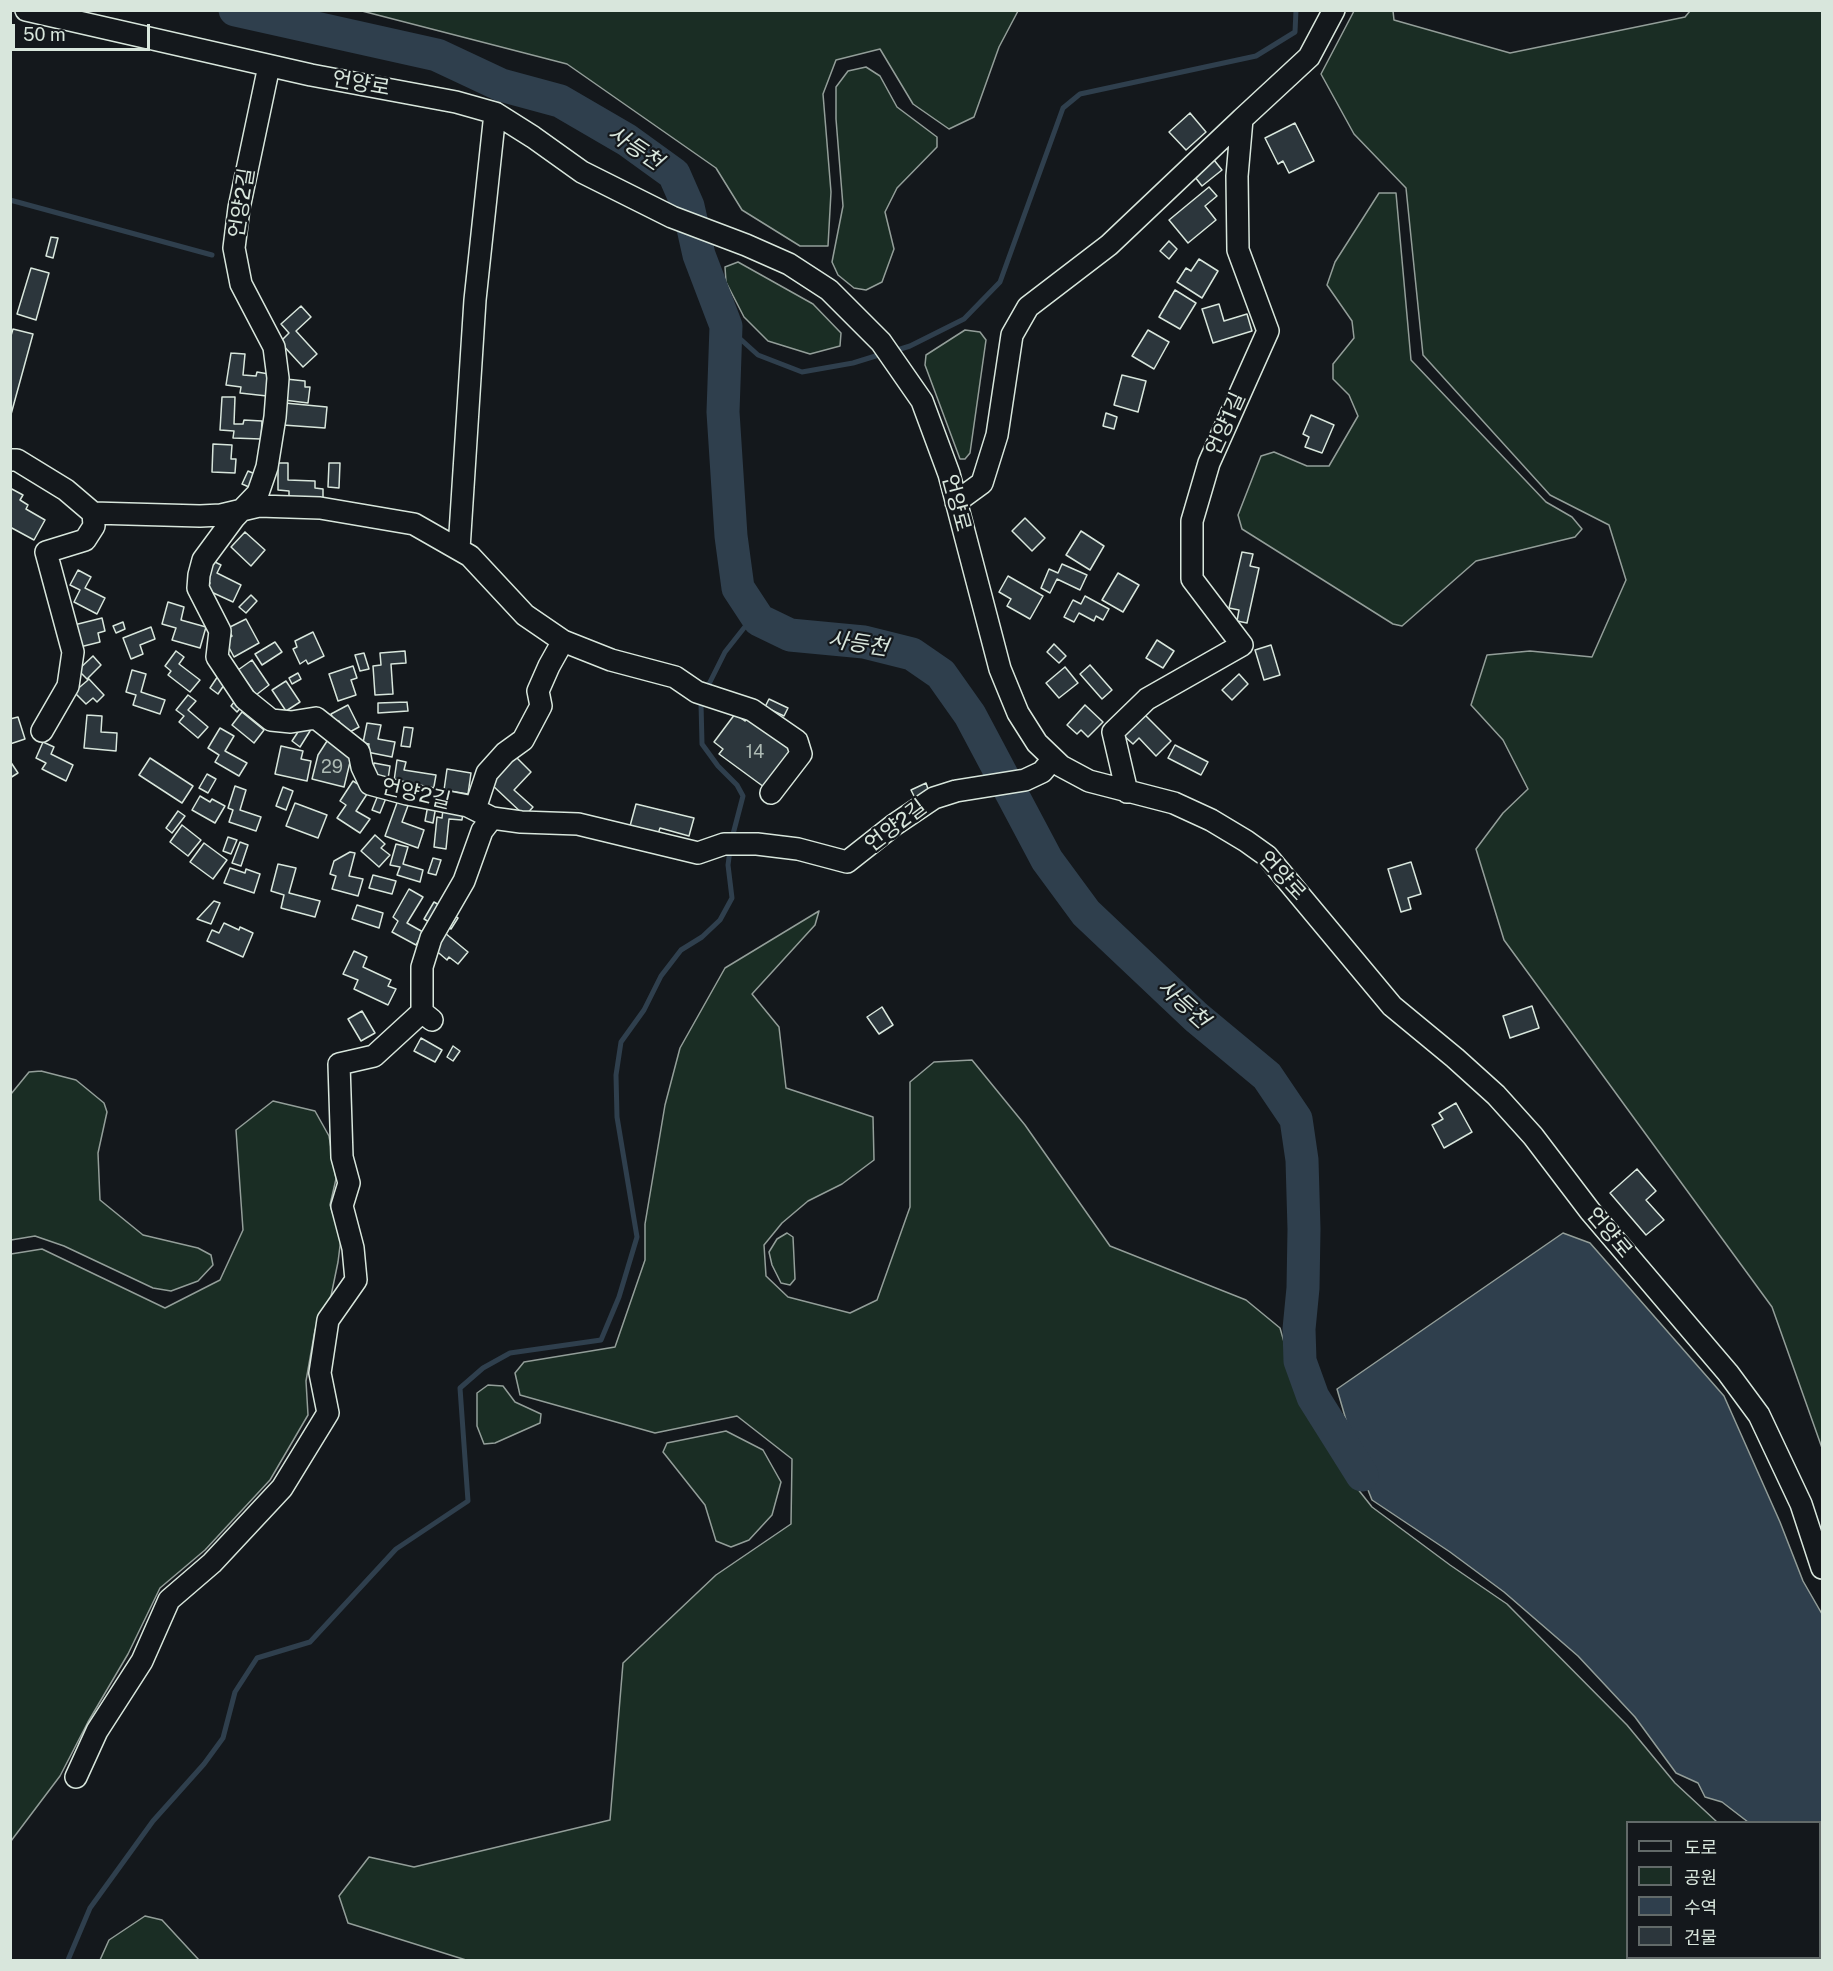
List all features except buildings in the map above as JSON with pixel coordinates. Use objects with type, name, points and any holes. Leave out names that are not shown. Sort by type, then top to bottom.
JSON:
[{"type":"street","name":"언양로","points":[[27,10],[269,66],[456,102],[495,113],[582,172],[672,217],[789,264],[829,290],[881,342],[922,401],[949,474],[1000,669],[1018,713],[1037,743],[1060,766],[1089,781],[1174,803],[1246,841],[1267,856],[1392,1006],[1496,1095],[1526,1128],[1590,1211],[1728,1373],[1759,1415],[1801,1504],[1822,1568]]},
{"type":"street","points":[[956,502],[982,483],[997,435],[1012,335],[1029,307],[1109,245],[1309,57],[1334,10]]},
{"type":"street","name":"언양2길","points":[[269,66],[238,208],[234,248],[240,284],[274,348],[278,378],[267,467],[258,493],[240,512],[203,560],[198,588],[220,632],[217,657],[245,699],[271,720],[291,722],[316,718],[359,752],[362,767],[370,784],[468,806],[483,813],[521,822],[578,824],[698,853],[730,844],[757,844],[798,849],[847,862],[894,825],[934,798],[956,791],[1025,780],[1042,772],[1053,759]]},
{"type":"street","points":[[459,549],[475,300],[495,113]]},
{"type":"street","name":"언양1길","points":[[1127,792],[1113,732],[1147,699],[1242,645],[1192,579],[1192,521],[1209,463],[1268,331],[1238,250],[1237,176],[1242,119]]},
{"type":"street","points":[[10,460],[17,460],[66,490],[93,513],[221,516],[259,507],[320,508],[414,524],[470,556],[525,615],[563,642],[611,660],[675,677],[706,694],[752,710],[796,741],[801,754],[771,793]]},
{"type":"street","points":[[42,730],[68,686],[73,652],[46,552],[86,540],[94,526],[93,513]]},
{"type":"street","points":[[76,1777],[97,1731],[142,1661],[169,1600],[212,1563],[282,1488],[328,1413],[320,1373],[328,1320],[356,1280],[353,1248],[342,1206],[349,1183],[342,1157],[339,1064],[374,1056],[427,1016],[422,967],[431,938],[464,881],[482,831],[487,773],[505,753],[523,740],[541,706],[538,690],[563,642]]},
{"type":"green space","points":[[362,11],[1018,11],[999,47],[974,117],[949,129],[913,104],[880,49],[836,60],[823,94],[831,192],[828,246],[800,246],[742,210],[716,168],[567,64]]},
{"type":"green space","points":[[1354,11],[1393,11],[1394,20],[1510,53],[1685,17],[1690,11],[1822,11],[1822,1448],[1772,1307],[1504,940],[1476,849],[1503,813],[1528,789],[1503,740],[1471,705],[1487,655],[1530,651],[1592,657],[1626,580],[1609,525],[1550,495],[1423,355],[1406,188],[1354,134],[1321,74]]},
{"type":"green space","points":[[866,67],[880,76],[897,107],[937,137],[937,147],[897,188],[885,212],[894,249],[882,282],[866,290],[854,288],[838,275],[832,262],[843,206],[836,119],[836,87],[848,71]]},
{"type":"green space","points":[[1379,193],[1396,193],[1411,360],[1546,502],[1572,517],[1582,529],[1575,537],[1476,561],[1402,626],[1393,624],[1242,529],[1238,515],[1261,456],[1274,452],[1307,466],[1329,466],[1358,416],[1349,395],[1333,379],[1333,364],[1354,338],[1352,321],[1327,285],[1335,262]]},
{"type":"green space","points":[[738,262],[813,304],[841,333],[840,346],[810,354],[768,341],[744,317],[726,282],[725,267]]},
{"type":"green space","points":[[965,330],[980,332],[986,340],[970,453],[965,459],[960,459],[925,365],[926,355]]},
{"type":"green space","points":[[819,911],[815,925],[752,994],[779,1027],[786,1088],[873,1117],[874,1160],[842,1184],[808,1201],[782,1223],[764,1245],[766,1276],[788,1297],[850,1313],[877,1300],[910,1207],[910,1082],[934,1062],[972,1060],[1025,1125],[1110,1246],[1246,1300],[1280,1328],[1300,1397],[1353,1483],[1372,1507],[1507,1604],[1627,1725],[1675,1783],[1716,1821],[1626,1821],[1626,1959],[1821,1959],[1821,1907],[1822,1960],[466,1960],[348,1923],[339,1896],[369,1857],[414,1867],[610,1820],[623,1663],[716,1575],[791,1524],[792,1459],[737,1416],[655,1433],[520,1395],[515,1373],[524,1362],[615,1347],[645,1260],[645,1224],[665,1105],[680,1048],[725,968]]},
{"type":"green space","points":[[41,1071],[76,1080],[104,1103],[107,1112],[98,1153],[100,1200],[143,1235],[198,1248],[211,1255],[213,1265],[198,1281],[171,1291],[153,1288],[64,1246],[35,1236],[11,1240],[11,1094],[29,1072]]},
{"type":"green space","points":[[273,1101],[315,1111],[329,1136],[336,1179],[330,1205],[341,1238],[331,1296],[315,1330],[306,1381],[308,1415],[270,1480],[205,1550],[160,1588],[128,1654],[88,1722],[60,1776],[11,1841],[11,1254],[42,1249],[165,1308],[220,1280],[243,1230],[236,1130]]},
{"type":"green space","points":[[787,1233],[793,1237],[795,1279],[790,1285],[781,1283],[772,1265],[769,1252],[777,1239]]},
{"type":"green space","points":[[488,1385],[503,1386],[515,1402],[541,1414],[540,1423],[495,1443],[484,1444],[477,1426],[477,1393]]},
{"type":"green space","points":[[726,1431],[763,1450],[781,1482],[772,1515],[749,1540],[731,1547],[716,1541],[705,1505],[663,1452],[667,1443]]},
{"type":"green space","points":[[145,1916],[162,1920],[199,1960],[100,1960],[109,1940]]},
{"type":"water","points":[[1563,1233],[1590,1243],[1724,1396],[1780,1522],[1803,1581],[1822,1614],[1822,1863],[1821,1821],[1747,1821],[1722,1802],[1705,1797],[1698,1783],[1676,1773],[1635,1717],[1578,1656],[1504,1592],[1450,1552],[1372,1500],[1362,1475],[1337,1389]]},
{"type":"waterway","name":"사등천","points":[[235,10],[437,55],[501,85],[560,101],[627,140],[674,174],[688,206],[699,255],[726,326],[723,412],[731,536],[738,588],[759,620],[790,635],[864,642],[912,654],[941,674],[970,715],[1047,860],[1086,913],[1196,1017],[1267,1076],[1296,1119],[1302,1160],[1304,1229],[1303,1288],[1299,1329],[1300,1361],[1313,1397],[1362,1475]]},
{"type":"waterway","points":[[894,351],[910,346],[964,319],[1000,282],[1063,108],[1080,94],[1256,56],[1295,32],[1296,10]]},
{"type":"waterway","points":[[10,200],[212,255]]},
{"type":"waterway","points":[[726,326],[758,355],[802,372],[853,363],[882,354]]},
{"type":"waterway","points":[[706,690],[725,652],[755,614]]},
{"type":"waterway","points":[[703,698],[701,703],[702,744],[718,766],[737,785],[743,796],[732,838]]},
{"type":"waterway","points":[[68,1960],[90,1908],[153,1821],[204,1764],[223,1738],[235,1692],[257,1658],[310,1642],[396,1549],[468,1501],[460,1388],[483,1368],[510,1353],[601,1340],[619,1297],[637,1237],[617,1117],[616,1075],[621,1042],[644,1010],[661,976],[681,950],[702,937],[720,920],[732,898],[728,865],[730,850]]}]
